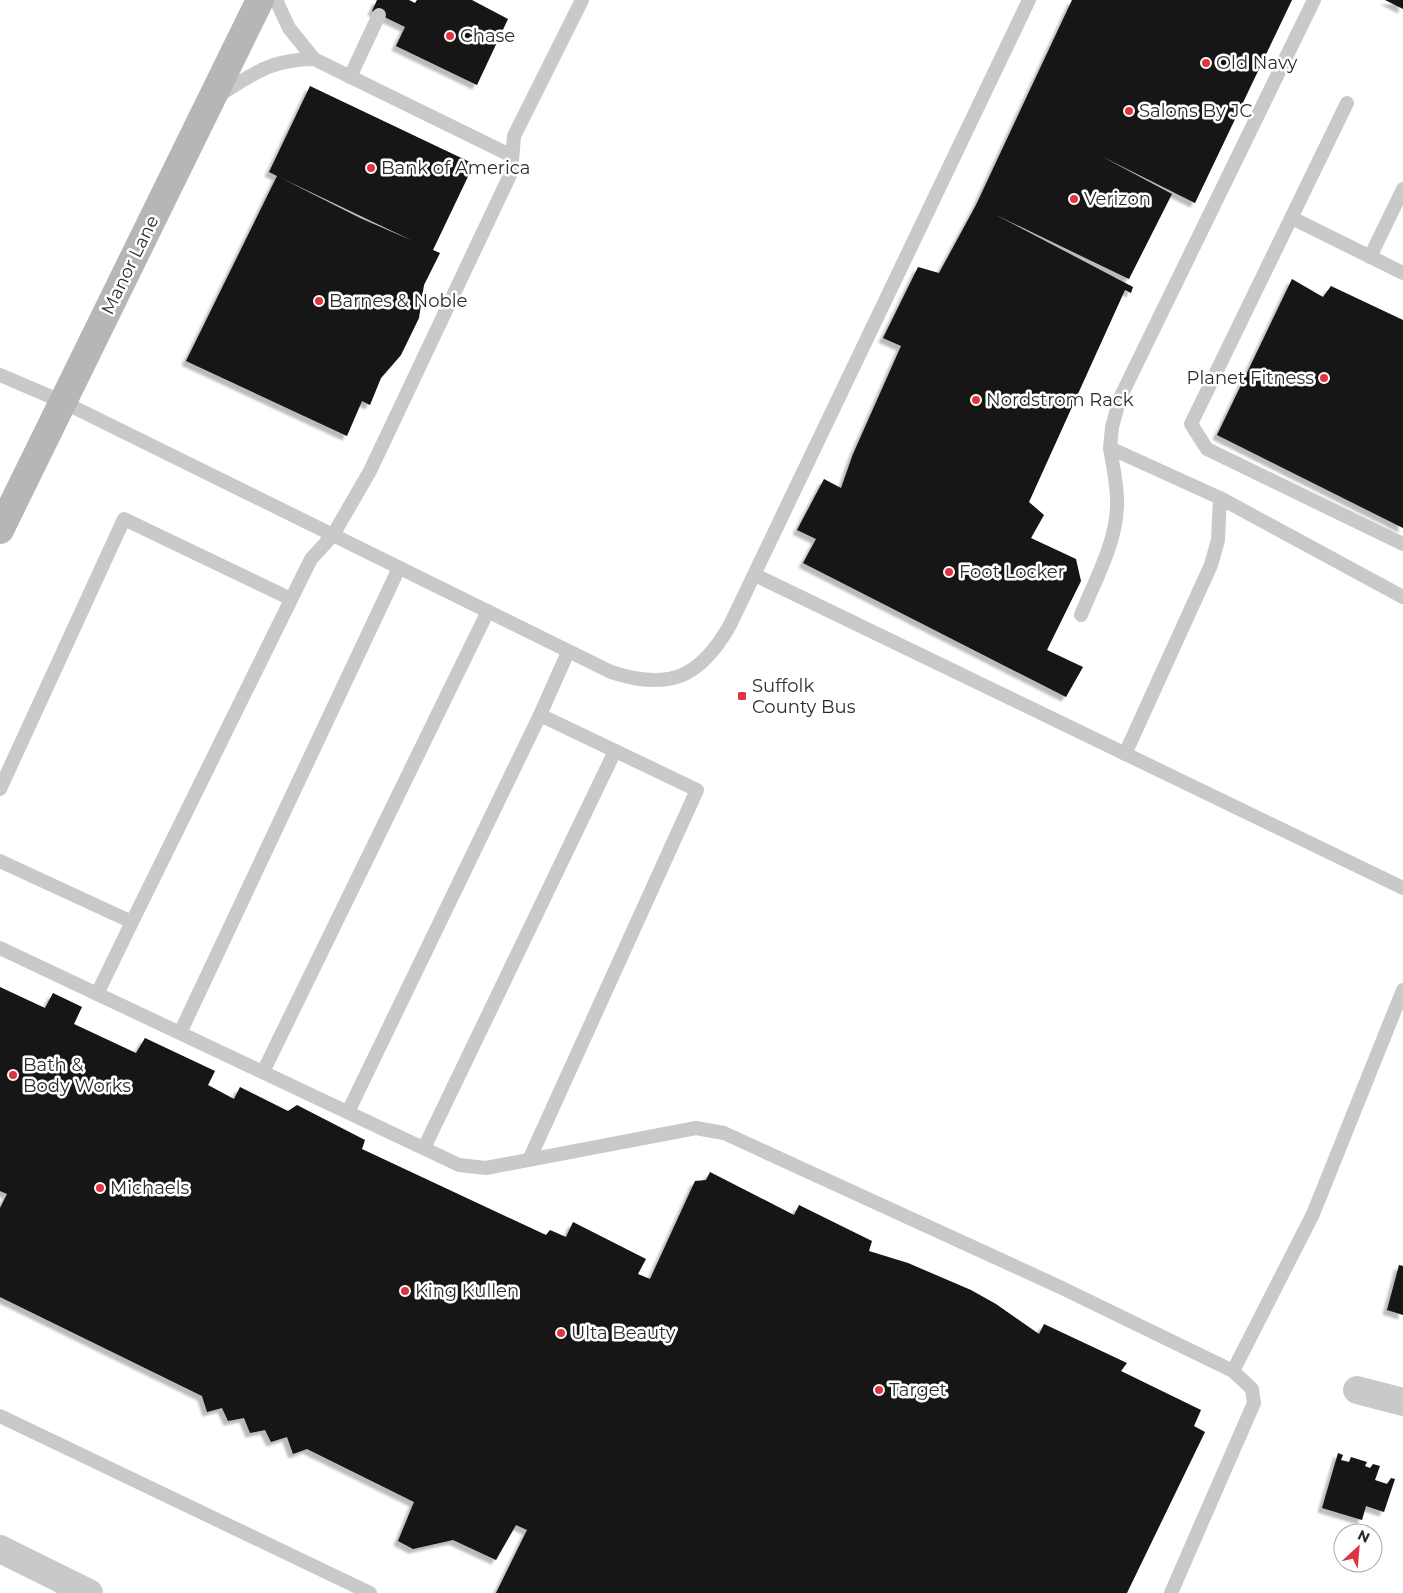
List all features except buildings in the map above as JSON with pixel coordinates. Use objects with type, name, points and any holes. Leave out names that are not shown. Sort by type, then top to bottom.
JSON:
[{"type":"street","name":"Manor Lane","points":[[0,530],[260,0]]},
{"type":"street","points":[[1357,1390],[1403,1402]]},
{"type":"street","points":[[0,1549],[90,1593]]},
{"type":"lane","points":[[276,0],[289,28],[314,59],[512,156]]},
{"type":"lane","points":[[97,994],[311,559],[333,535],[370,471],[511,173],[514,136],[582,0]]},
{"type":"lane","points":[[0,375],[63,402],[611,672],[634,680],[660,680],[681,676],[706,660],[718,646],[755,575],[1029,0]]},
{"type":"lane","points":[[1081,615],[1113,539],[1118,504],[1110,448],[1112,428],[1120,398],[1314,0]]},
{"type":"lane","points":[[350,77],[379,15]]},
{"type":"lane","points":[[211,100],[269,66],[291,59],[314,59]]},
{"type":"lane","points":[[1348,103],[1191,424],[1207,449],[1403,544]]},
{"type":"lane","points":[[1370,257],[1403,189]]},
{"type":"lane","points":[[1292,218],[1403,273]]},
{"type":"lane","points":[[1110,448],[1220,498],[1403,597]]},
{"type":"lane","points":[[1125,754],[1211,566],[1218,540],[1220,498]]},
{"type":"lane","points":[[0,789],[124,520],[291,599]]},
{"type":"lane","points":[[180,1033],[399,568]]},
{"type":"lane","points":[[755,575],[1403,888]]},
{"type":"lane","points":[[263,1072],[488,611]]},
{"type":"lane","points":[[348,1112],[540,715],[568,652]]},
{"type":"lane","points":[[529,1160],[697,790],[540,715]]},
{"type":"lane","points":[[424,1148],[615,751]]},
{"type":"lane","points":[[0,861],[132,922]]},
{"type":"lane","points":[[0,948],[459,1165],[486,1168],[696,1128],[724,1132],[1053,1284],[1233,1372],[1252,1389],[1254,1404],[1171,1593]]},
{"type":"lane","points":[[1233,1372],[1313,1214],[1403,990]]},
{"type":"lane","points":[[0,1416],[370,1593]]},
{"type":"place","name":"Chase","points":[[450,36]]},
{"type":"place","name":"Old Navy","points":[[1206,63]]},
{"type":"place","name":"Salons By JC","points":[[1129,111]]},
{"type":"place","name":"Bank of America","points":[[371,168]]},
{"type":"place","name":"Verizon","points":[[1074,199]]},
{"type":"place","name":"Barnes & Noble","points":[[319,301]]},
{"type":"place","name":"Planet Fitness","points":[[1324,378]]},
{"type":"place","name":"Nordstrom Rack","points":[[976,400]]},
{"type":"place","name":"Foot Locker","points":[[949,572]]},
{"type":"place","name":"Suffolk County Bus","points":[[742,696]]},
{"type":"place","name":"Bath & Body Works","points":[[13,1075]]},
{"type":"place","name":"Michaels","points":[[100,1188]]},
{"type":"place","name":"King Kullen","points":[[405,1291]]},
{"type":"place","name":"Ulta Beauty","points":[[561,1333]]},
{"type":"place","name":"Target","points":[[879,1390]]}]
